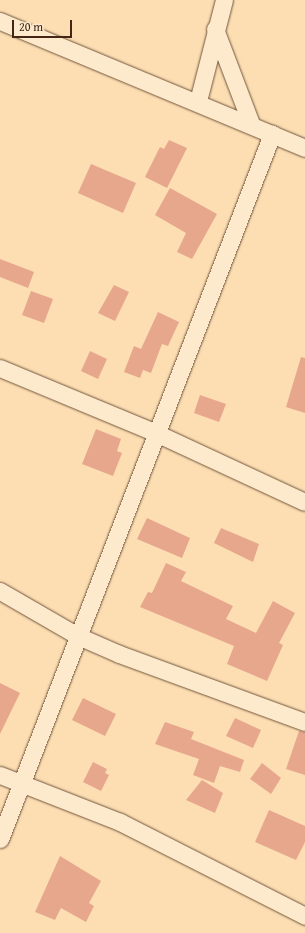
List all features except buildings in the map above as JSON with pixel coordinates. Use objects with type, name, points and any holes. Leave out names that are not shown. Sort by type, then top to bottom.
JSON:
[{"type":"street","points":[[198,101],[215,29],[224,0]]},
{"type":"street","points":[[0,21],[198,101],[305,148]]},
{"type":"street","points":[[215,29],[251,124]]},
{"type":"street","points":[[0,839],[154,432],[272,134]]},
{"type":"street","points":[[0,368],[154,432],[305,502]]},
{"type":"street","points":[[0,591],[78,636],[305,722]]},
{"type":"street","points":[[0,774],[21,785],[120,822],[305,916]]}]
